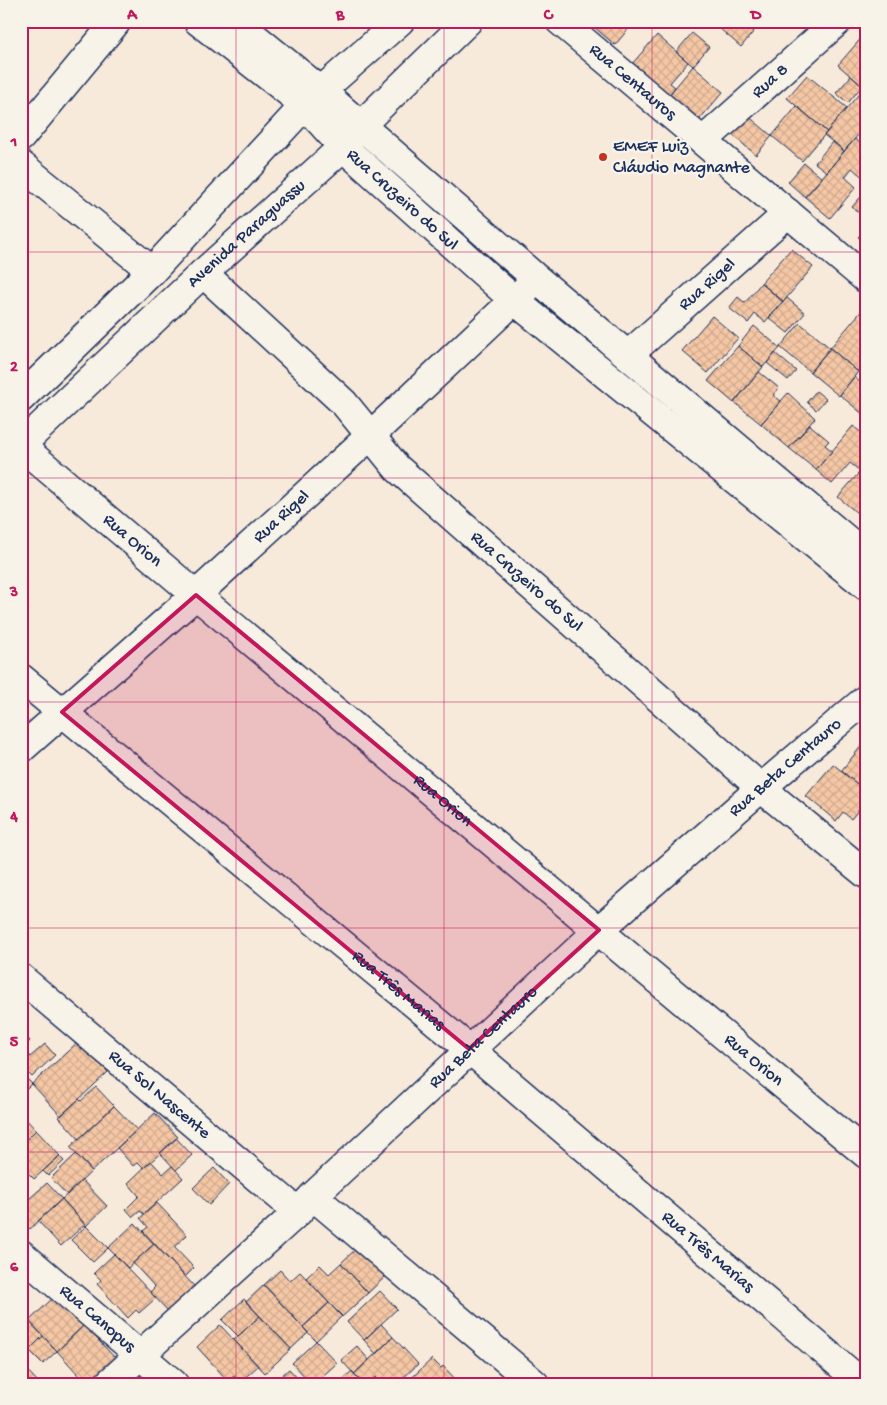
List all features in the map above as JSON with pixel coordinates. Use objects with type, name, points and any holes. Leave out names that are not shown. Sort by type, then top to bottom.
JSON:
[{"type":"street","points":[[21,138],[117,21]]},
{"type":"street","name":"Rua Cruzeiro do Sul","points":[[198,21],[312,98],[361,125],[536,278],[866,556]]},
{"type":"street","name":"Rua Cruzeiro do Sul","points":[[236,21],[312,98],[343,147],[515,301],[866,586]]},
{"type":"street","points":[[21,398],[152,271],[312,98],[400,21]]},
{"type":"street","name":"Avenida Paraguassu","points":[[21,446],[203,273],[343,147],[361,125],[468,21]]},
{"type":"street","name":"Rua Centauros","points":[[560,21],[866,279]]},
{"type":"street","name":"Rua 8","points":[[703,141],[838,21]]},
{"type":"street","points":[[21,166],[152,271]]},
{"type":"street","name":"Rua Rigel","points":[[628,355],[788,214]]},
{"type":"street","name":"Rua Cruzeiro do Sul","points":[[203,273],[344,403],[397,468],[761,788],[866,874]]},
{"type":"street","name":"Rua Rigel","points":[[21,749],[196,595],[371,435],[515,301],[536,278]]},
{"type":"street","name":"Rua Orion","points":[[21,446],[196,595],[866,1154]]},
{"type":"street","name":"Rua Três Marias","points":[[21,678],[469,1049],[863,1384]]},
{"type":"street","name":"Rua Beta Centauro","points":[[108,1384],[305,1204],[598,930],[866,699]]},
{"type":"street","name":"Rua Sol Nascente","points":[[21,978],[534,1384]]},
{"type":"street","name":"Rua Canopus","points":[[21,1254],[174,1384]]},
{"type":"highlighted area","points":[[196,595],[599,930],[469,1049],[62,712]]},
{"type":"building","points":[[587,21],[635,21],[615,45]]},
{"type":"building","points":[[663,21],[678,21],[672,29]]},
{"type":"building","points":[[711,21],[762,21],[741,47]]},
{"type":"building","points":[[692,33],[709,47],[693,66],[676,52]]},
{"type":"building","points":[[657,35],[688,62],[670,83],[675,87],[669,95],[632,64]]},
{"type":"building","points":[[864,35],[866,37],[866,89],[838,65]]},
{"type":"building","points":[[693,66],[723,92],[699,120],[669,95]]},
{"type":"building","points":[[807,75],[847,108],[827,132],[787,98]]},
{"type":"building","points":[[851,76],[862,86],[848,103],[836,93]]},
{"type":"building","points":[[864,88],[866,89],[866,126],[844,151],[824,135]]},
{"type":"building","points":[[797,106],[827,132],[802,161],[772,136]]},
{"type":"building","points":[[747,115],[772,136],[756,155],[731,134]]},
{"type":"building","points":[[855,139],[866,148],[866,180],[852,168],[845,177],[856,187],[830,218],[805,197]]},
{"type":"building","points":[[833,141],[844,151],[827,172],[815,163]]},
{"type":"building","points":[[804,163],[822,178],[805,197],[788,182]]},
{"type":"building","points":[[866,191],[866,219],[852,207]]},
{"type":"building","points":[[866,229],[866,243],[858,237]]},
{"type":"building","points":[[791,249],[813,267],[783,302],[761,283]]},
{"type":"building","points":[[761,283],[783,301],[765,322],[755,314],[748,323],[729,308],[738,297],[745,303]]},
{"type":"building","points":[[787,298],[805,313],[788,333],[769,318]]},
{"type":"building","points":[[864,308],[866,310],[866,361],[857,371],[830,348]]},
{"type":"building","points":[[712,316],[738,338],[708,373],[682,351]]},
{"type":"building","points":[[800,323],[830,348],[810,372],[780,347]]},
{"type":"building","points":[[754,326],[780,348],[763,367],[738,346]]},
{"type":"building","points":[[738,346],[763,367],[734,403],[708,381]]},
{"type":"building","points":[[830,348],[858,372],[839,396],[810,372]]},
{"type":"building","points":[[775,353],[796,371],[788,380],[767,363]]},
{"type":"building","points":[[759,372],[779,388],[773,395],[781,401],[761,424],[734,402]]},
{"type":"building","points":[[854,377],[866,387],[865,416],[840,395]]},
{"type":"building","points":[[816,391],[826,399],[816,410],[807,402]]},
{"type":"building","points":[[788,393],[815,418],[789,448],[761,424]]},
{"type":"building","points":[[810,425],[829,441],[825,445],[832,451],[816,470],[789,448]]},
{"type":"building","points":[[853,426],[863,434],[866,431],[866,465],[860,471],[850,463],[832,484],[816,470]]},
{"type":"building","points":[[864,467],[866,469],[866,515],[863,518],[838,497]]},
{"type":"building","points":[[863,744],[866,746],[866,791],[841,771]]},
{"type":"building","points":[[833,764],[866,791],[866,801],[851,819],[843,812],[836,821],[806,796]]},
{"type":"building","points":[[21,1031],[30,1041],[21,1049]]},
{"type":"building","points":[[79,1041],[108,1072],[61,1116],[32,1084]]},
{"type":"building","points":[[45,1044],[55,1055],[32,1077],[21,1066],[21,1051],[23,1049],[30,1057]]},
{"type":"building","points":[[21,1073],[32,1084],[21,1095]]},
{"type":"building","points":[[96,1087],[114,1106],[79,1139],[59,1117]]},
{"type":"building","points":[[114,1106],[137,1130],[92,1171],[70,1147]]},
{"type":"building","points":[[155,1113],[178,1137],[144,1168],[138,1162],[133,1166],[117,1148]]},
{"type":"building","points":[[21,1114],[36,1130],[21,1145]]},
{"type":"building","points":[[36,1130],[60,1156],[34,1179],[21,1166],[21,1145]]},
{"type":"building","points":[[176,1138],[192,1155],[176,1170],[160,1153]]},
{"type":"building","points":[[76,1154],[92,1171],[67,1195],[51,1178]]},
{"type":"building","points":[[59,1156],[64,1161],[48,1176],[43,1171]]},
{"type":"building","points":[[151,1161],[163,1174],[172,1166],[183,1178],[144,1214],[140,1211],[133,1217],[126,1209],[139,1196],[128,1183]]},
{"type":"building","points":[[214,1168],[229,1184],[209,1205],[193,1188]]},
{"type":"building","points":[[82,1180],[107,1206],[86,1226],[62,1199]]},
{"type":"building","points":[[47,1183],[62,1199],[30,1229],[21,1220],[21,1206]]},
{"type":"building","points":[[62,1199],[85,1224],[61,1246],[38,1221]]},
{"type":"building","points":[[157,1203],[187,1235],[174,1247],[194,1268],[185,1277],[143,1231],[148,1227],[140,1218]]},
{"type":"building","points":[[135,1223],[154,1244],[128,1268],[108,1248]]},
{"type":"building","points":[[86,1226],[108,1248],[93,1262],[71,1240]]},
{"type":"building","points":[[154,1244],[196,1288],[169,1312],[150,1292],[155,1287],[133,1263]]},
{"type":"building","points":[[358,1247],[385,1277],[368,1293],[341,1263]]},
{"type":"building","points":[[114,1254],[156,1298],[139,1313],[136,1310],[128,1318],[97,1284],[101,1280],[94,1273]]},
{"type":"building","points":[[341,1263],[368,1293],[342,1317],[306,1278],[320,1265],[329,1274]]},
{"type":"building","points":[[280,1270],[290,1281],[300,1272],[329,1303],[303,1327],[264,1285]]},
{"type":"building","points":[[264,1285],[308,1333],[291,1349],[246,1302]]},
{"type":"building","points":[[380,1291],[397,1309],[364,1340],[347,1322]]},
{"type":"building","points":[[56,1295],[84,1325],[57,1351],[29,1321]]},
{"type":"building","points":[[244,1299],[260,1316],[238,1336],[222,1320]]},
{"type":"building","points":[[329,1303],[342,1316],[316,1341],[303,1327]]},
{"type":"building","points":[[21,1312],[29,1320],[21,1327]]},
{"type":"building","points":[[260,1316],[291,1349],[265,1373],[234,1340]]},
{"type":"building","points":[[29,1321],[43,1336],[29,1350],[21,1341],[21,1327]]},
{"type":"building","points":[[381,1324],[393,1337],[376,1354],[364,1340]]},
{"type":"building","points":[[84,1325],[116,1359],[90,1384],[87,1384],[57,1351]]},
{"type":"building","points":[[220,1325],[258,1366],[240,1382],[234,1376],[228,1381],[197,1347]]},
{"type":"building","points":[[43,1336],[57,1351],[43,1364],[29,1350]]},
{"type":"building","points":[[393,1337],[418,1364],[397,1384],[383,1384],[376,1377],[368,1384],[364,1384],[354,1374]]},
{"type":"building","points":[[316,1341],[337,1363],[312,1384],[292,1363]]},
{"type":"building","points":[[357,1346],[369,1360],[354,1374],[341,1360]]},
{"type":"building","points":[[432,1359],[441,1368],[443,1366],[458,1382],[457,1384],[405,1384]]},
{"type":"building","points":[[21,1364],[40,1384],[21,1384]]},
{"type":"building","points":[[289,1369],[303,1384],[272,1384]]},
{"type":"building","points":[[352,1371],[363,1384],[338,1384]]},
{"type":"place","name":"EMEF Luiz Cláudio Magnante","points":[[603,157]]}]
